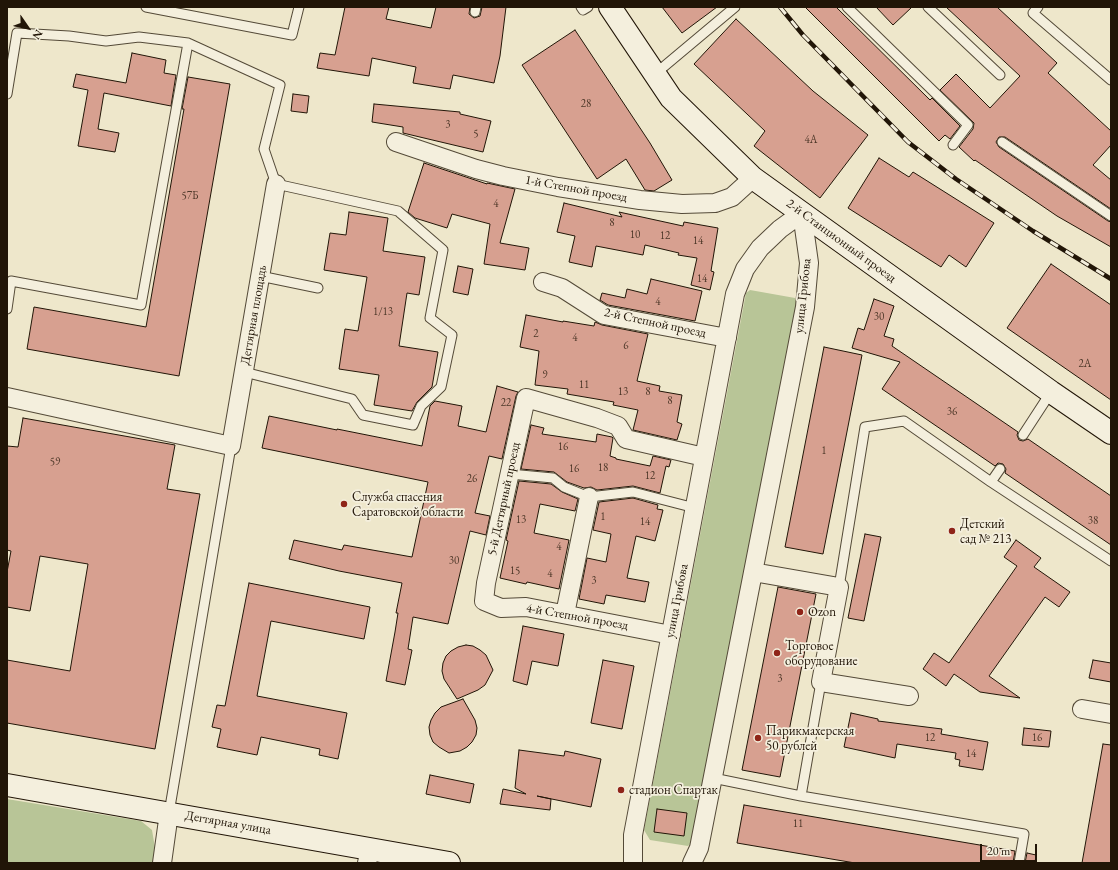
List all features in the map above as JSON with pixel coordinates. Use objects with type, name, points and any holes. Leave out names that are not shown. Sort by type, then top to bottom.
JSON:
[{"type":"main road","name":"2-й Станционный проезд","points":[[610,7],[671,98],[753,178],[1051,392],[1111,433]]},
{"type":"main road","name":"Дегтярная улица","points":[[7,785],[169,813],[369,856],[449,863]]},
{"type":"street","name":"1-й Степной проезд","points":[[396,142],[476,169],[503,176],[558,187],[675,204],[715,203],[732,197],[753,178]]},
{"type":"street","name":"Дегтярная площадь","points":[[231,446],[276,184]]},
{"type":"street","name":"улица Грибова","points":[[633,863],[633,834],[735,294],[745,269],[760,248],[780,229],[802,213],[809,263],[805,307],[699,848],[692,863]]},
{"type":"street","name":"2-й Степной проезд","points":[[543,282],[562,288],[604,315],[727,338]]},
{"type":"street","points":[[7,397],[231,446]]},
{"type":"street","name":"5-й Дегтярный проезд","points":[[484,601],[486,584],[526,398],[597,418],[618,426],[626,439],[704,457]]},
{"type":"street","points":[[565,614],[589,497]]},
{"type":"street","points":[[753,572],[839,587],[821,682],[909,696]]},
{"type":"street","name":"4-й Степной проезд","points":[[484,601],[501,608],[526,607],[671,635]]},
{"type":"street","points":[[1082,709],[1111,714]]},
{"type":"street","points":[[162,863],[169,813]]},
{"type":"lane","points":[[146,7],[292,35],[299,7]]},
{"type":"lane","points":[[581,7],[584,10],[588,7]]},
{"type":"lane","points":[[655,74],[735,7]]},
{"type":"lane","points":[[847,7],[968,125],[953,145]]},
{"type":"lane","points":[[928,7],[1000,75]]},
{"type":"lane","points":[[1038,7],[1034,13],[1111,80]]},
{"type":"lane","points":[[7,94],[17,33],[69,36],[106,41],[139,37],[188,43],[280,85],[264,150],[276,184],[398,211],[443,250],[430,318],[452,335],[441,387],[421,406],[412,425],[363,415],[352,399],[244,372]]},
{"type":"lane","points":[[7,309],[11,281],[141,305],[188,43]]},
{"type":"lane","points":[[1002,142],[1111,216]]},
{"type":"lane","points":[[260,276],[318,288]]},
{"type":"lane","points":[[1023,435],[1051,392]]},
{"type":"lane","points":[[839,587],[865,427],[904,421],[991,482],[1111,561]]},
{"type":"lane","points":[[169,813],[231,446]]},
{"type":"lane","points":[[991,482],[1000,469]]},
{"type":"lane","points":[[510,474],[553,478],[564,487],[589,497],[633,492],[695,508]]},
{"type":"lane","points":[[801,796],[821,682]]},
{"type":"lane","points":[[713,778],[801,796],[1024,834],[1020,863]]},
{"type":"green space","points":[[750,290],[795,298],[798,304],[695,840],[688,846],[650,840],[644,830],[746,293]]},
{"type":"green space","points":[[7,799],[141,821],[152,830],[156,854],[154,863],[7,863]]},
{"type":"building","points":[[345,7],[389,7],[386,19],[431,28],[436,7],[470,7],[469,14],[474,18],[480,16],[482,7],[506,7],[500,56],[494,83],[453,75],[450,89],[413,83],[416,67],[372,58],[369,76],[317,68],[320,53],[335,55]]},
{"type":"building","points":[[662,7],[717,7],[682,33]]},
{"type":"building","points":[[805,7],[836,7],[930,100],[932,98],[960,126],[950,139],[945,135],[939,141]]},
{"type":"building","points":[[876,7],[912,7],[893,25]]},
{"type":"building","points":[[946,7],[997,7],[1057,63],[1048,73],[1111,131],[1111,145],[1093,165],[1111,180],[1111,209],[1005,137],[999,137],[996,142],[999,147],[1111,222],[1111,247],[1057,216],[975,160],[974,161],[959,147],[973,129],[974,123],[940,90],[956,74],[990,108],[1020,76]]},
{"type":"building","points":[[736,19],[813,91],[868,135],[820,198],[754,146],[765,131],[694,64]]},
{"type":"building","points":[[575,30],[650,143],[672,180],[654,191],[645,190],[626,159],[597,179],[522,65]]},
{"type":"building","points":[[132,53],[166,60],[164,73],[176,75],[171,106],[104,93],[98,129],[119,133],[115,152],[78,146],[88,90],[73,87],[76,74],[126,83]]},
{"type":"building","points":[[188,77],[230,84],[179,376],[27,349],[34,307],[146,327],[184,109],[182,109]]},
{"type":"building","points":[[293,94],[309,96],[307,113],[291,111]]},
{"type":"building","points":[[374,104],[460,112],[460,114],[491,121],[483,152],[403,133],[403,127],[372,122]]},
{"type":"building","points":[[879,158],[909,177],[913,172],[994,223],[966,267],[949,255],[941,267],[848,208]]},
{"type":"building","points":[[424,163],[487,184],[515,189],[500,243],[529,248],[525,270],[484,264],[490,224],[452,214],[447,228],[415,218],[408,212]]},
{"type":"building","points":[[564,203],[622,217],[619,212],[683,226],[684,222],[718,228],[711,271],[714,272],[710,290],[691,285],[697,258],[678,255],[679,253],[645,245],[643,255],[596,246],[592,267],[569,262],[575,236],[557,232]]},
{"type":"building","points":[[349,212],[388,218],[383,251],[425,257],[419,295],[407,293],[399,346],[438,352],[432,387],[417,402],[412,411],[374,405],[379,375],[339,369],[345,329],[358,331],[367,277],[324,270],[330,233],[346,235]]},
{"type":"building","points":[[1051,264],[1111,305],[1111,400],[1007,328]]},
{"type":"building","points":[[458,266],[473,269],[468,295],[453,292]]},
{"type":"building","points":[[651,279],[702,291],[695,321],[608,305],[600,300],[602,293],[625,298],[627,289],[647,294]]},
{"type":"building","points":[[874,299],[894,306],[884,336],[894,339],[892,346],[1018,432],[1017,435],[1019,440],[1023,441],[1028,439],[1111,496],[1111,545],[1005,473],[1006,469],[1003,464],[998,463],[995,466],[882,389],[900,362],[852,348],[858,328],[864,330]]},
{"type":"building","points":[[526,315],[594,326],[595,322],[602,325],[648,334],[637,381],[660,386],[659,391],[682,395],[677,422],[682,424],[677,440],[633,430],[638,410],[613,405],[614,402],[567,394],[568,389],[535,385],[539,351],[520,347]]},
{"type":"building","points":[[824,347],[862,355],[823,554],[785,547]]},
{"type":"building","points":[[497,386],[518,392],[502,459],[489,456],[475,513],[490,516],[486,535],[470,531],[448,624],[413,617],[408,649],[412,650],[405,685],[386,681],[402,583],[339,571],[289,559],[294,540],[342,550],[344,545],[412,557],[428,482],[262,448],[269,416],[422,446],[430,406],[435,401],[462,406],[458,426],[486,432]]},
{"type":"building","points":[[23,418],[175,445],[167,489],[200,494],[155,749],[7,723],[7,660],[70,671],[88,564],[40,556],[30,611],[7,607],[7,572],[11,551],[7,550],[7,446],[18,447]]},
{"type":"building","points":[[531,425],[544,428],[542,434],[596,442],[597,434],[612,437],[610,456],[616,459],[650,466],[653,456],[671,460],[669,467],[666,466],[660,493],[633,486],[597,490],[591,487],[584,488],[567,482],[554,472],[521,469]]},
{"type":"building","points":[[519,481],[551,484],[562,492],[578,499],[575,511],[540,504],[534,533],[569,540],[559,589],[500,578],[508,541],[506,540]]},
{"type":"building","points":[[633,498],[658,505],[657,509],[663,510],[655,541],[636,536],[627,578],[649,582],[645,602],[606,595],[604,604],[579,599],[587,558],[606,562],[611,534],[593,530],[599,502]]},
{"type":"building","points":[[865,534],[881,537],[864,621],[848,618]]},
{"type":"building","points":[[1016,540],[1041,558],[1034,567],[1070,592],[1059,607],[1045,597],[989,676],[1020,698],[980,692],[954,674],[946,686],[923,669],[934,653],[949,663],[1017,566],[1004,557]]},
{"type":"building","points":[[249,583],[370,607],[364,639],[271,621],[257,696],[347,713],[338,759],[319,755],[320,749],[261,737],[257,755],[217,747],[221,729],[212,727],[217,705],[225,706]]},
{"type":"building","points":[[778,587],[816,594],[780,777],[742,770]]},
{"type":"building","points":[[523,626],[564,634],[558,666],[532,661],[527,685],[513,681]]},
{"type":"building","points":[[466,645],[473,646],[486,655],[493,670],[485,685],[478,690],[457,699],[444,679],[442,671],[443,663],[446,656],[451,651]]},
{"type":"building","points":[[603,660],[634,666],[622,729],[591,723]]},
{"type":"building","points":[[1093,660],[1111,663],[1111,682],[1089,678]]},
{"type":"building","points":[[463,699],[475,720],[477,728],[476,735],[467,747],[460,751],[449,753],[433,742],[429,727],[435,713],[441,707]]},
{"type":"building","points":[[851,713],[878,719],[878,721],[942,729],[941,734],[988,742],[983,770],[959,766],[960,760],[955,759],[956,753],[897,744],[895,758],[844,747]]},
{"type":"building","points":[[1024,728],[1051,731],[1049,747],[1022,745]]},
{"type":"building","points":[[1103,744],[1111,745],[1111,863],[1082,863]]},
{"type":"building","points":[[519,750],[564,756],[565,751],[601,759],[591,807],[537,796],[551,799],[550,810],[500,804],[503,789],[526,794],[515,788]]},
{"type":"building","points":[[430,775],[474,784],[470,803],[426,794]]},
{"type":"building","points":[[744,805],[1015,851],[1013,863],[855,863],[737,843]]},
{"type":"building","points":[[657,809],[687,813],[684,836],[654,832]]},
{"type":"building","points":[[1027,853],[1036,855],[1035,863],[1025,863]]},
{"type":"railway","points":[[780,7],[803,35],[908,142],[956,179],[1033,231],[1111,279]]},
{"type":"place","name":"Служба спасения Саратовской области","points":[[344,504]]},
{"type":"place","name":"Детский сад № 213","points":[[952,531]]},
{"type":"place","name":"Ozon","points":[[800,612]]},
{"type":"place","name":"Торговое оборудование","points":[[777,653]]},
{"type":"place","name":"Парикмахерская 50 рублей","points":[[758,738]]},
{"type":"place","name":"стадион Спартак","points":[[621,790]]}]
